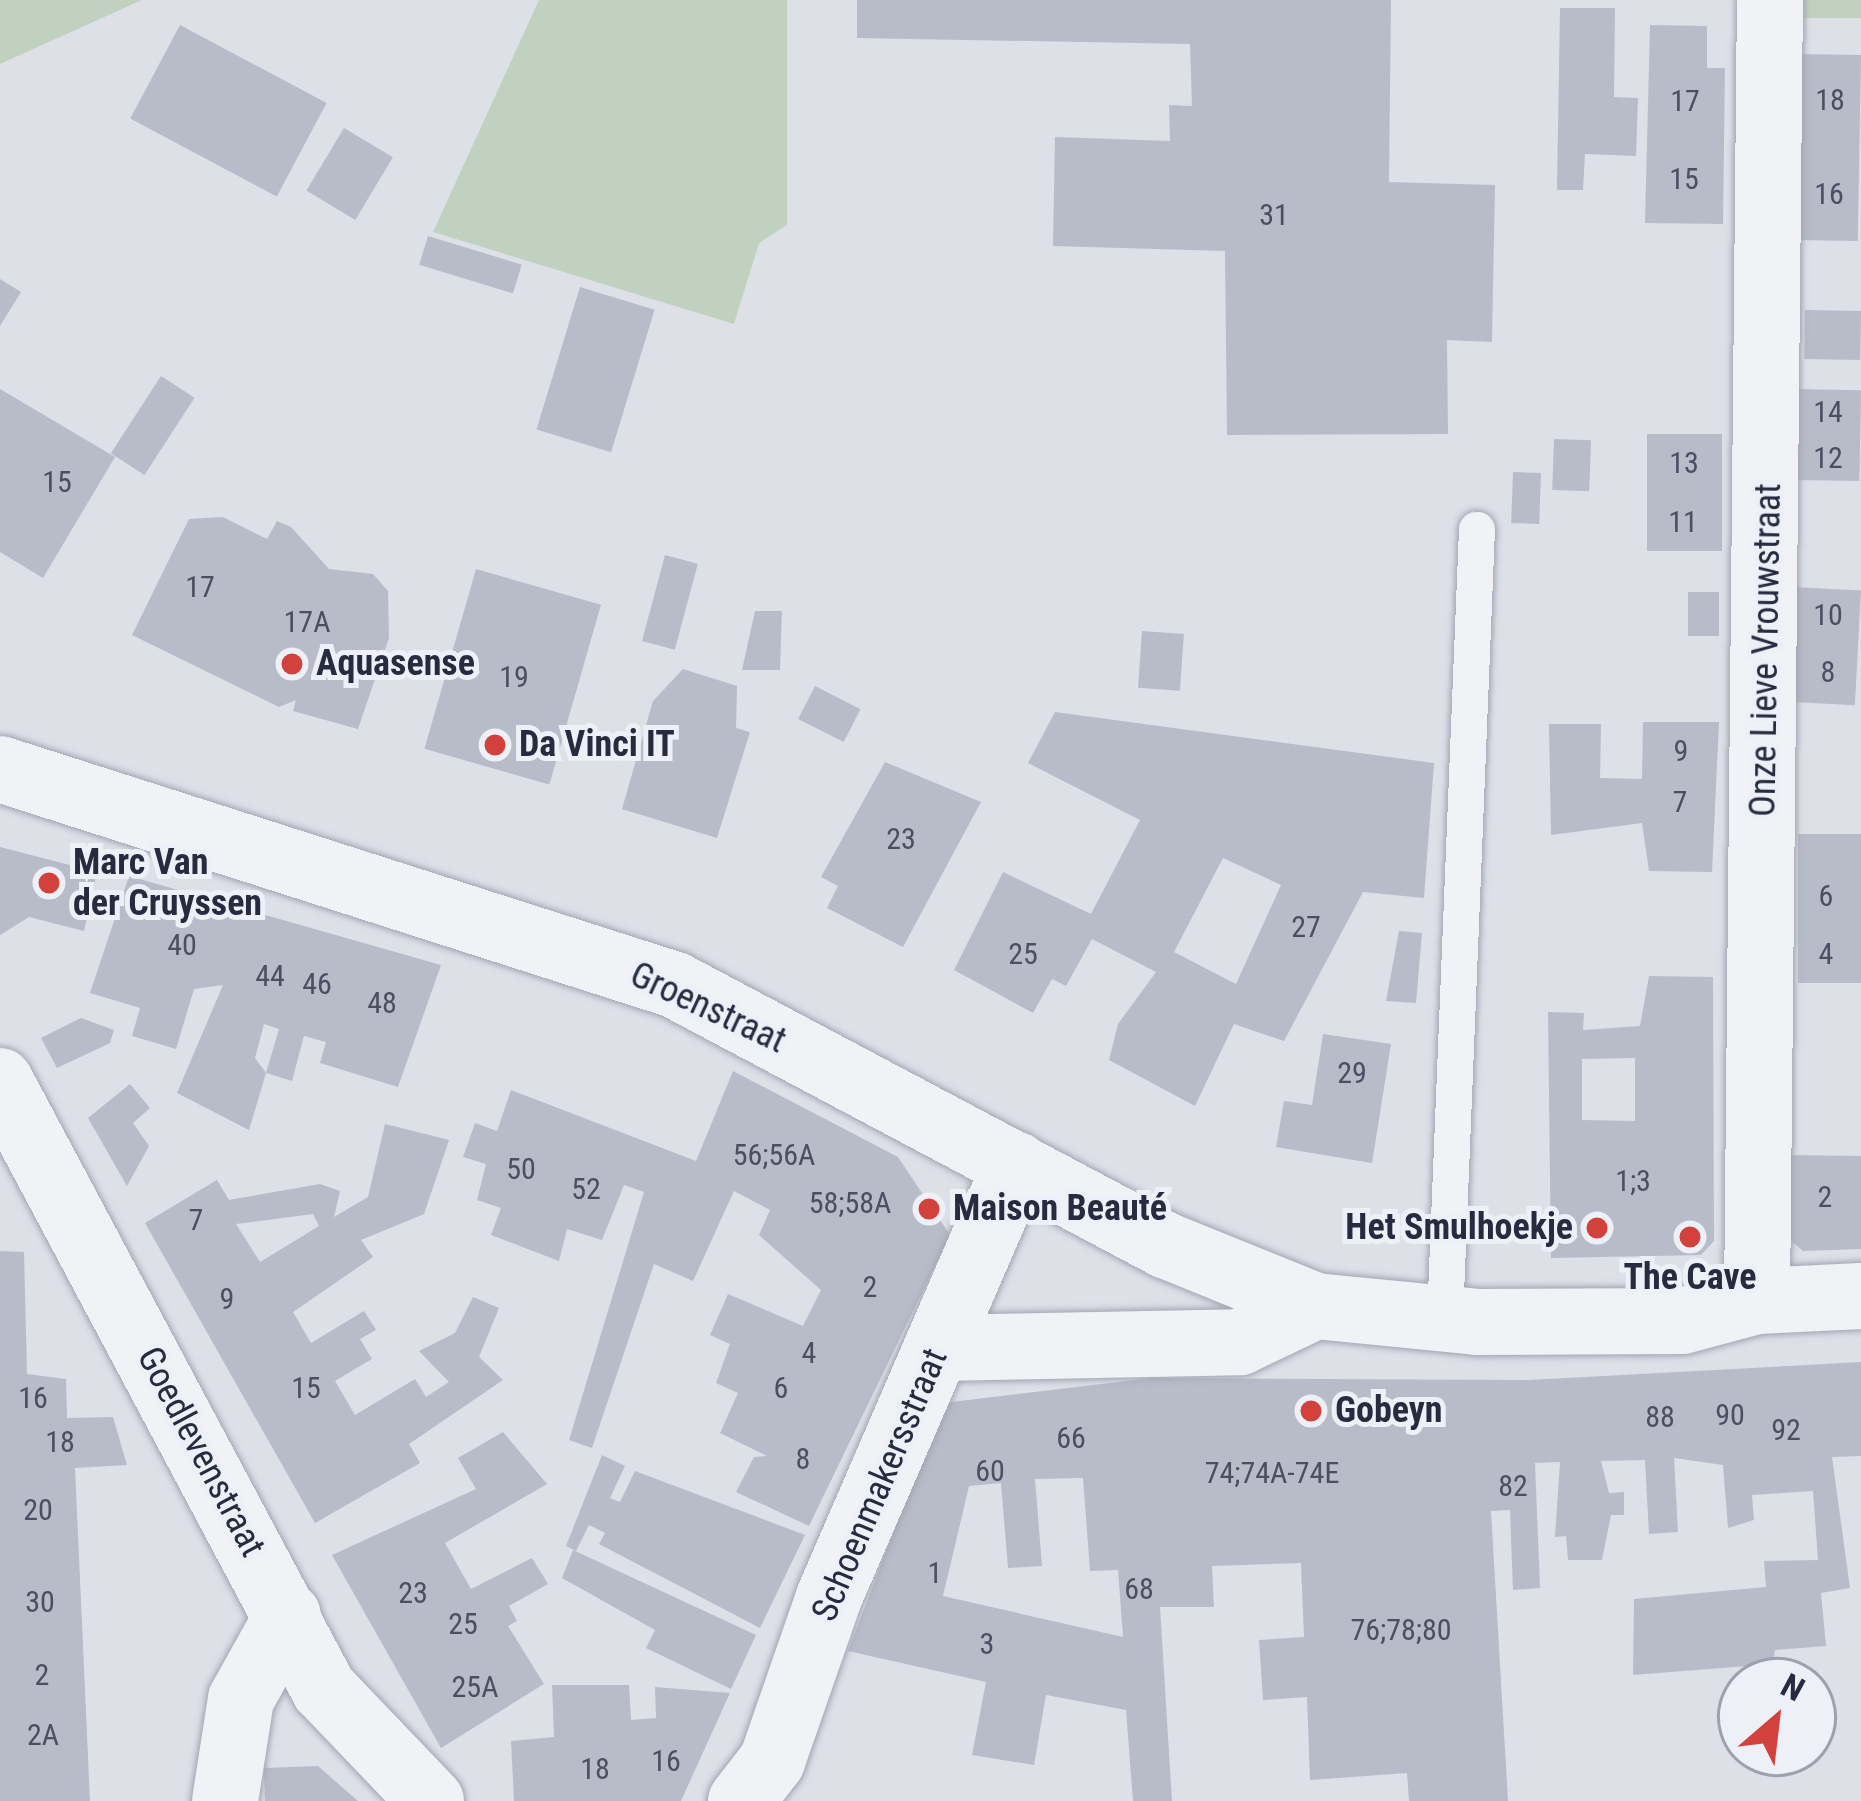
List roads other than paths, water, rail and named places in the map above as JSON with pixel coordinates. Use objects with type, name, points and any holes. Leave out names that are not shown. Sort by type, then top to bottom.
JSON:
[{"type":"street","name":"Onze Lieve Vrouwstraat","points":[[1757,1301],[1770,0]]},
{"type":"street","name":"Groenstraat","points":[[0,769],[675,985],[1165,1245],[1315,1306],[1445,1319],[1682,1321],[1757,1301],[1861,1297]]},
{"type":"street","name":"Goedlevenstraat","points":[[0,1082],[324,1690],[431,1801]]},
{"type":"street","name":"Schoenmakersstraat","points":[[741,1801],[772,1761],[829,1597],[1016,1165]]},
{"type":"street","points":[[939,1348],[1240,1342],[1315,1306]]},
{"type":"street","points":[[225,1801],[241,1699],[288,1615]]},
{"type":"lane","points":[[1445,1319],[1477,530]]},
{"type":"place","name":"Aquasense","points":[[292,664]]},
{"type":"place","name":"Da Vinci IT","points":[[495,745]]},
{"type":"place","name":"Marc Van der Cruyssen","points":[[49,883]]},
{"type":"place","name":"Maison Beauté","points":[[929,1209]]},
{"type":"place","name":"Het Smulhoekje","points":[[1597,1228]]},
{"type":"place","name":"The Cave","points":[[1690,1237]]},
{"type":"place","name":"Gobeyn","points":[[1311,1411]]}]
